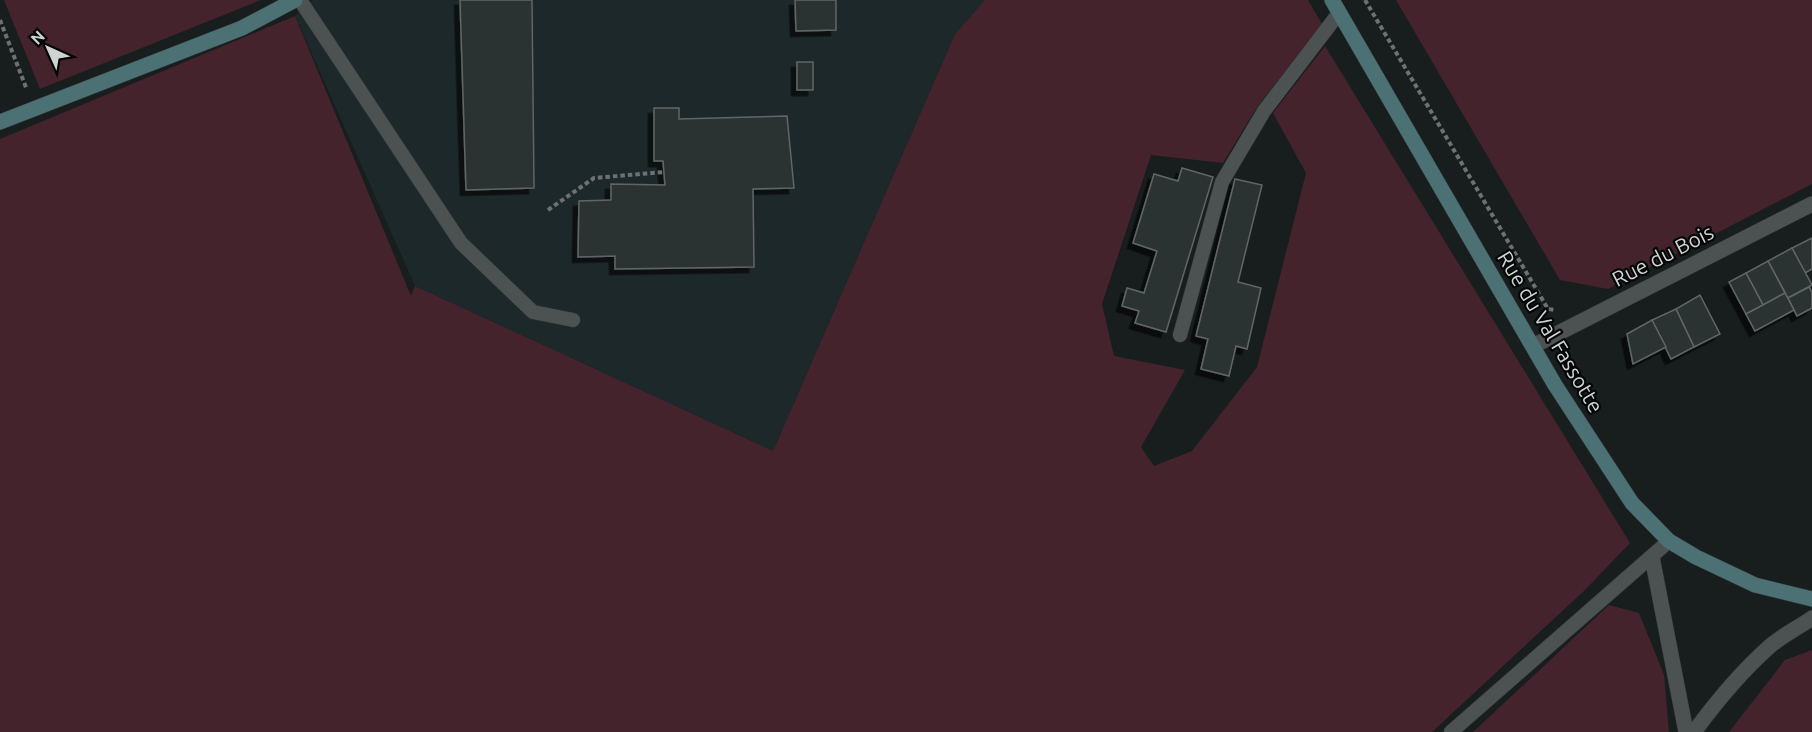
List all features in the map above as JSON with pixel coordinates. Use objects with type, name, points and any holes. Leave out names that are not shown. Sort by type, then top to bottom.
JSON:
[{"type":"street","points":[[0,122],[242,28],[298,0]]},
{"type":"street","name":"Rue du Val Fassotte","points":[[1335,7],[1555,385],[1632,502],[1669,541],[1696,557],[1755,585],[1812,599]]},
{"type":"street","name":"Rue du Bois","points":[[1533,346],[1812,204]]},
{"type":"street","points":[[1652,557],[1686,732]]},
{"type":"street","points":[[1694,732],[1710,710],[1754,661],[1771,645],[1812,618]]},
{"type":"lane","points":[[298,0],[461,243],[533,312],[573,320]]},
{"type":"lane","points":[[1180,336],[1222,182],[1264,111],[1335,7]]},
{"type":"lane","points":[[1451,732],[1669,541]]},
{"type":"path","points":[[1365,0],[1548,309],[1557,310]]},
{"type":"path","points":[[0,20],[33,108]]},
{"type":"path","points":[[548,210],[594,178],[664,172]]},
{"type":"shaded area","points":[[4,0],[261,0],[40,89]]},
{"type":"shaded area","points":[[313,0],[985,0],[955,34],[773,451],[415,286],[295,16]]},
{"type":"shaded area","points":[[985,0],[1308,0],[1322,24],[1257,107],[1223,163],[1151,155],[1102,304],[1114,356],[1185,370],[1141,447],[1154,466],[1192,451],[1257,367],[1306,173],[1273,113],[1325,46],[1630,543],[1585,590],[1432,732],[0,732],[0,139],[295,16],[411,296],[415,286],[773,451],[955,34]]},
{"type":"shaded area","points":[[1396,0],[1812,0],[1812,184],[1608,289],[1560,280]]},
{"type":"shaded area","points":[[1609,605],[1639,613],[1664,675],[1669,732],[1473,732]]},
{"type":"shaded area","points":[[1812,650],[1812,732],[1729,732],[1785,660]]},
{"type":"building","points":[[460,0],[532,0],[534,188],[466,190]]},
{"type":"building","points":[[795,0],[836,0],[836,30],[796,31]]},
{"type":"building","points":[[797,62],[813,62],[813,90],[797,90]]},
{"type":"building","points":[[654,108],[679,108],[679,119],[787,116],[794,188],[753,189],[754,267],[615,269],[615,256],[578,257],[579,201],[611,200],[611,184],[665,185],[663,161],[654,161]]},
{"type":"building","points":[[1182,168],[1213,177],[1166,332],[1135,323],[1139,311],[1122,306],[1127,288],[1144,293],[1157,251],[1133,243],[1154,174],[1178,181]]},
{"type":"building","points":[[1235,179],[1262,185],[1238,282],[1261,288],[1247,349],[1236,346],[1229,376],[1201,369],[1208,339],[1196,336]]},
{"type":"building","points":[[1812,238],[1812,269],[1805,273],[1792,248]]},
{"type":"building","points":[[1792,248],[1812,285],[1788,298],[1768,261]]},
{"type":"building","points":[[1768,261],[1785,293],[1763,305],[1746,273]]},
{"type":"building","points":[[1746,273],[1763,305],[1746,314],[1729,282]]},
{"type":"building","points":[[1809,287],[1812,292],[1812,308],[1797,316],[1788,298]]},
{"type":"building","points":[[1785,293],[1794,310],[1755,331],[1746,314]]},
{"type":"building","points":[[1700,295],[1720,334],[1694,347],[1676,309]]},
{"type":"building","points":[[1676,309],[1694,347],[1671,359],[1652,320]]},
{"type":"building","points":[[1652,320],[1666,347],[1633,364],[1627,334]]}]
